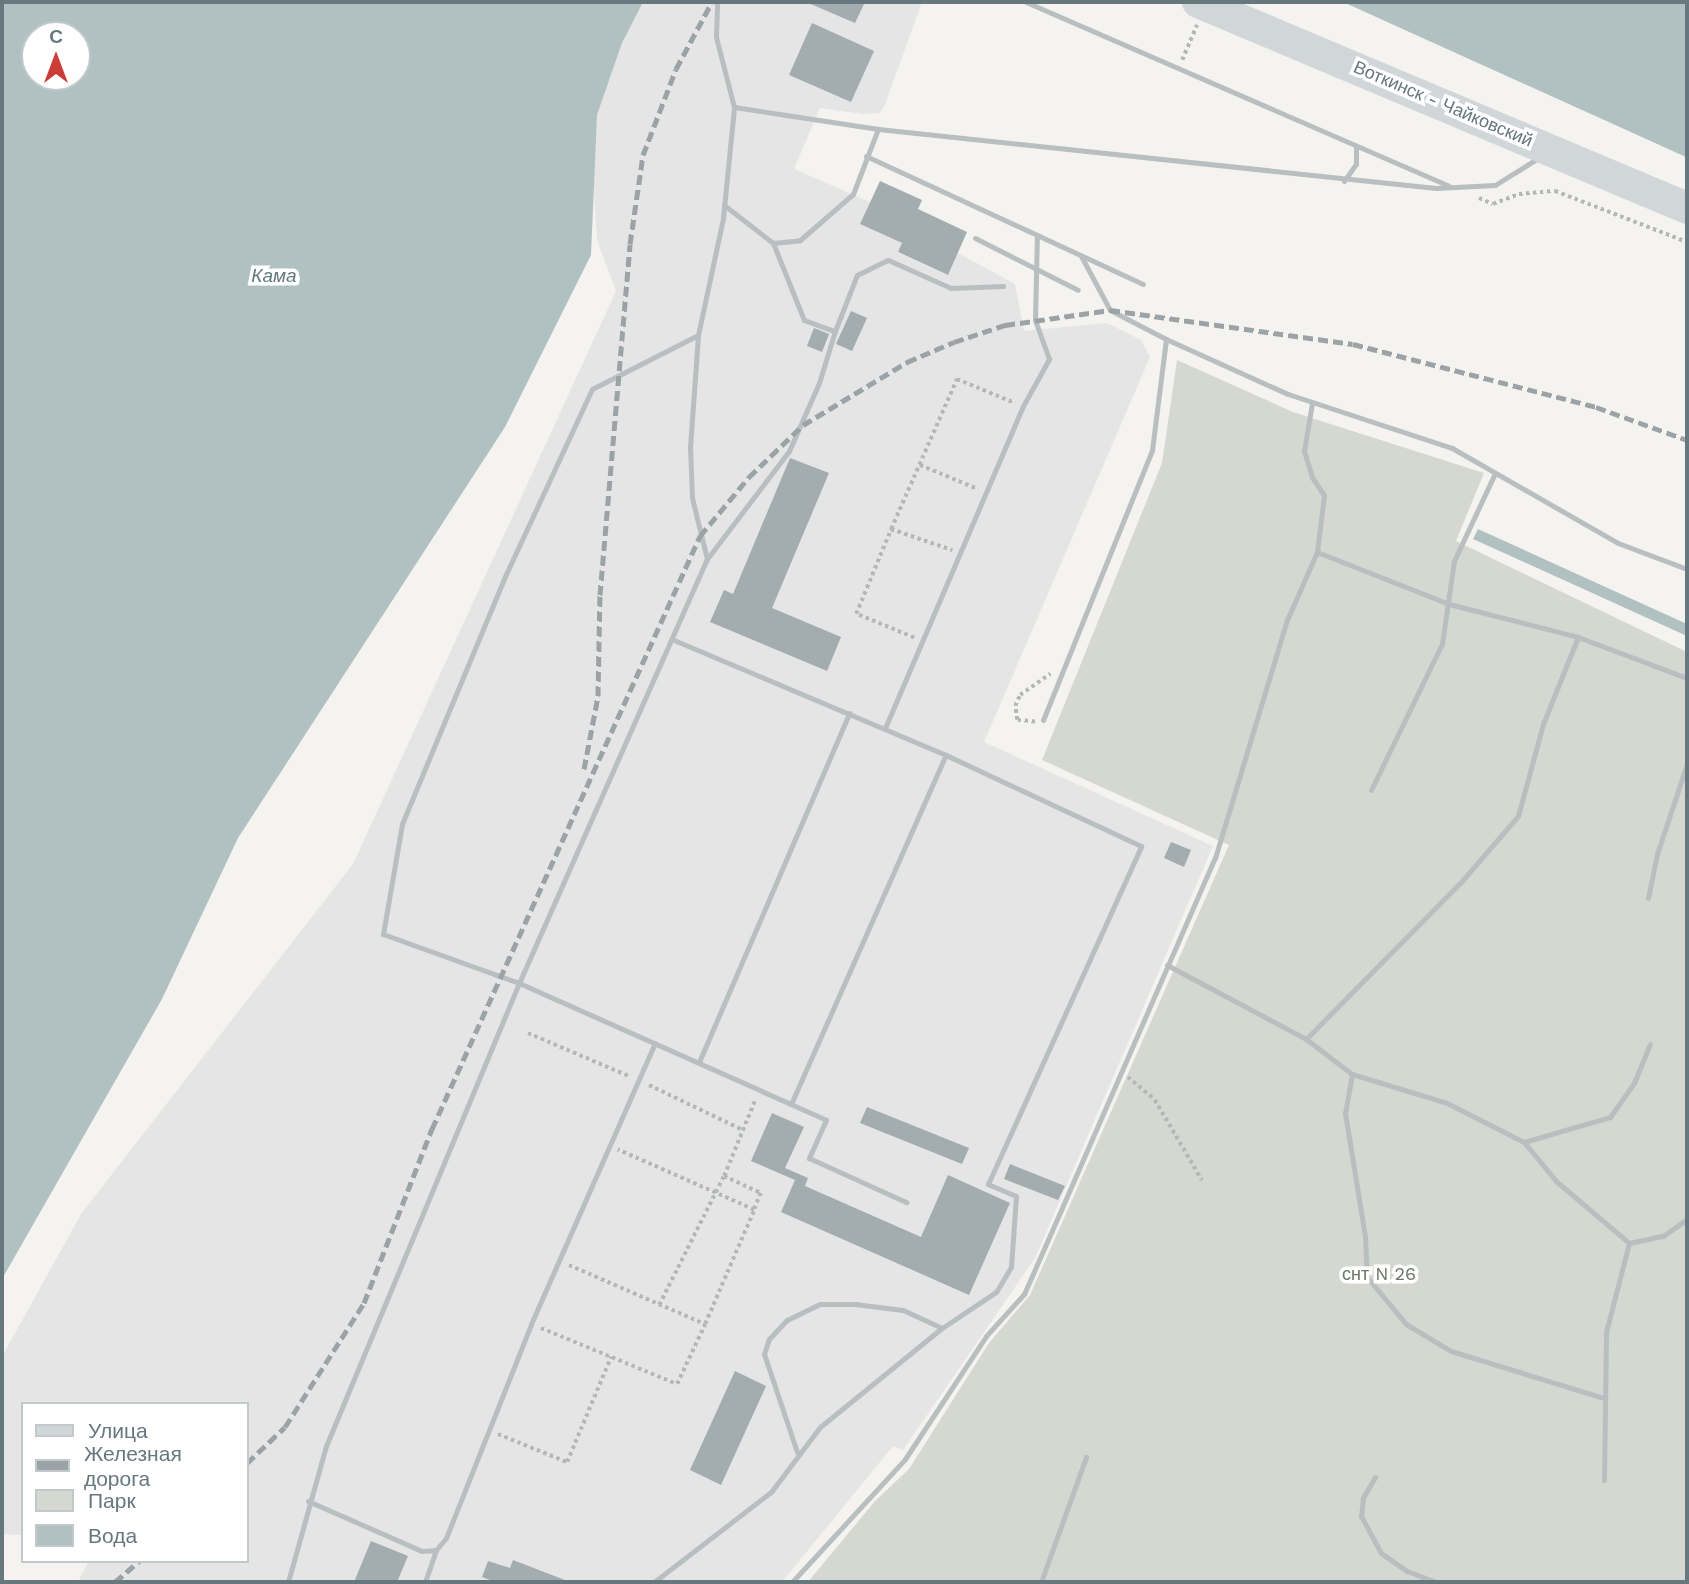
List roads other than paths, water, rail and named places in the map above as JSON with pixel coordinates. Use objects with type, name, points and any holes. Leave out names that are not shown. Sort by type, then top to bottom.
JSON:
[{"type":"main road","name":"Воткинск - Чайковский","points":[[1202,4],[1687,208]]},
{"type":"lane","points":[[707,559],[692,498],[690,447],[698,335],[724,205],[734,107],[716,37],[717,2]]},
{"type":"lane","points":[[1027,2],[1451,187]]},
{"type":"lane","points":[[734,107],[878,129],[1344,181],[1451,187],[1495,185],[1552,150]]},
{"type":"lane","points":[[773,243],[800,240],[853,194],[878,129]]},
{"type":"lane","points":[[1344,181],[1356,164],[1356,146]]},
{"type":"lane","points":[[866,156],[1143,284]]},
{"type":"lane","points":[[724,205],[773,243],[804,320],[835,331]]},
{"type":"lane","points":[[885,728],[1023,406],[1049,359],[1035,320],[1037,235]]},
{"type":"lane","points":[[975,238],[1078,290]]},
{"type":"lane","points":[[1082,256],[1110,310],[1166,339],[1312,403],[1452,448],[1619,543],[1687,569]]},
{"type":"lane","points":[[288,1582],[308,1501],[326,1446],[519,983],[707,559],[789,451],[819,383],[835,331],[857,275],[888,260],[951,288],[1003,286]]},
{"type":"lane","points":[[698,335],[592,389],[506,573],[402,824],[383,934],[519,983],[826,1120],[809,1158],[906,1202]]},
{"type":"lane","points":[[1043,719],[1152,450],[1166,339]]},
{"type":"lane","points":[[792,1582],[905,1459],[986,1336],[1024,1294],[1215,858],[1287,620],[1317,552],[1324,495],[1312,477],[1304,451],[1312,403]]},
{"type":"lane","points":[[1371,790],[1442,644],[1454,561],[1495,473]]},
{"type":"lane","points":[[1317,552],[1449,604],[1578,637],[1687,678]]},
{"type":"lane","points":[[1306,1039],[1461,882],[1518,816],[1543,724],[1578,637]]},
{"type":"lane","points":[[654,1582],[771,1492],[797,1452],[820,1427],[942,1328],[996,1292],[1012,1267],[1016,1196],[988,1184],[1141,846],[885,728],[672,639]]},
{"type":"lane","points":[[699,1062],[849,713]]},
{"type":"lane","points":[[791,1104],[946,755]]},
{"type":"lane","points":[[1648,898],[1657,854],[1687,764]]},
{"type":"lane","points":[[1167,965],[1306,1039],[1352,1074],[1447,1103],[1524,1142],[1556,1181],[1629,1243]]},
{"type":"lane","points":[[425,1582],[436,1550],[446,1538],[490,1431],[531,1324],[655,1044]]},
{"type":"lane","points":[[1524,1142],[1610,1117],[1629,1092],[1650,1044]]},
{"type":"lane","points":[[1352,1074],[1345,1113],[1365,1237],[1367,1278],[1406,1324],[1451,1351],[1604,1398]]},
{"type":"lane","points":[[1629,1243],[1662,1236],[1687,1219]]},
{"type":"lane","points":[[1604,1480],[1606,1332],[1629,1243]]},
{"type":"lane","points":[[797,1452],[764,1354],[769,1339],[787,1320],[820,1304],[855,1304],[903,1310],[942,1328]]},
{"type":"lane","points":[[1041,1582],[1086,1457]]},
{"type":"lane","points":[[1375,1477],[1363,1498],[1361,1516],[1381,1553],[1407,1571],[1436,1582]]},
{"type":"lane","points":[[308,1501],[422,1551],[436,1550]]},
{"type":"lane","points":[[1522,1582],[1535,1582]]},
{"type":"water","name":"Кама","points":[[2,2],[643,2],[622,43],[597,115],[591,255],[505,427],[238,838],[162,999],[2,1279]]},
{"type":"water","points":[[1343,2],[1687,2],[1687,158],[1686,157]]},
{"type":"water","points":[[1478,529],[1687,624],[1687,636],[1473,539]]},
{"type":"railway","points":[[584,769],[598,696],[600,595],[630,244],[643,155],[676,69],[712,2]]},
{"type":"railway","points":[[248,1462],[285,1427],[364,1303],[432,1129],[700,536],[749,477],[803,425],[907,362],[954,342],[1005,325],[1110,310],[1353,344],[1596,407],[1687,440]]},
{"type":"railway","points":[[115,1582],[137,1563]]},
{"type":"park label","name":"снт N 26","points":[[1379,1274]]}]
